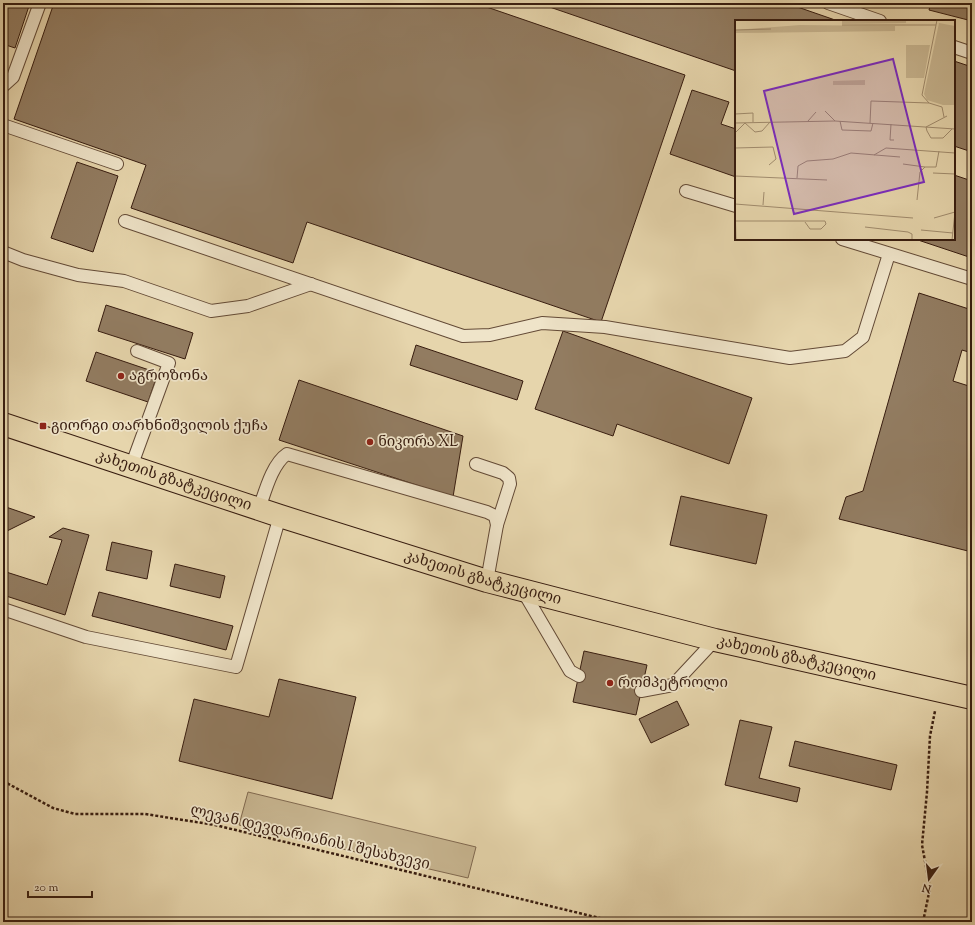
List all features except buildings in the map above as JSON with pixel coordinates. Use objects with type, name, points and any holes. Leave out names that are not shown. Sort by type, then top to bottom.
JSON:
[{"type":"highway","name":"კახეთის გზატკეცილი","points":[[3,424],[280,516],[487,581],[716,640],[972,698]]},
{"type":"lane","points":[[3,86],[13,78],[40,3]]},
{"type":"lane","points":[[828,3],[877,20]]},
{"type":"lane","points":[[955,47],[972,53]]},
{"type":"lane","points":[[3,126],[117,164]]},
{"type":"lane","points":[[686,191],[735,206]]},
{"type":"lane","points":[[125,221],[463,336],[490,335],[542,323],[605,327],[790,358],[845,352],[862,337],[889,254]]},
{"type":"lane","points":[[845,240],[972,279]]},
{"type":"lane","points":[[3,252],[23,260],[78,275],[124,281],[211,310],[248,306],[311,284]]},
{"type":"lane","points":[[131,467],[169,363],[137,351]]},
{"type":"lane","points":[[259,509],[274,469],[282,457],[287,454],[487,512],[495,516],[497,525]]},
{"type":"lane","points":[[476,464],[503,473],[509,478],[510,484],[497,525],[487,581]]},
{"type":"lane","points":[[3,609],[86,637],[236,667],[280,516]]},
{"type":"lane","points":[[523,591],[570,671],[579,676]]},
{"type":"lane","points":[[641,691],[674,685],[716,640]]},
{"type":"path","points":[[923,922],[930,888],[922,845],[930,736],[939,691]]},
{"type":"path","name":"ლევან დევდარიანის I შესახვევი","points":[[3,781],[54,808],[75,814],[144,814],[215,825],[616,922]]},
{"type":"shaded area","points":[[248,792],[476,847],[468,878],[239,825]]},
{"type":"place","name":"აგროზონა","points":[[121,376]]},
{"type":"place","name":"გიორგი თარხნიშვილის ქუჩა","points":[[43,426]]},
{"type":"place","name":"ნიკორა XL","points":[[370,442]]},
{"type":"place","name":"რომპეტროლი","points":[[610,683]]}]
